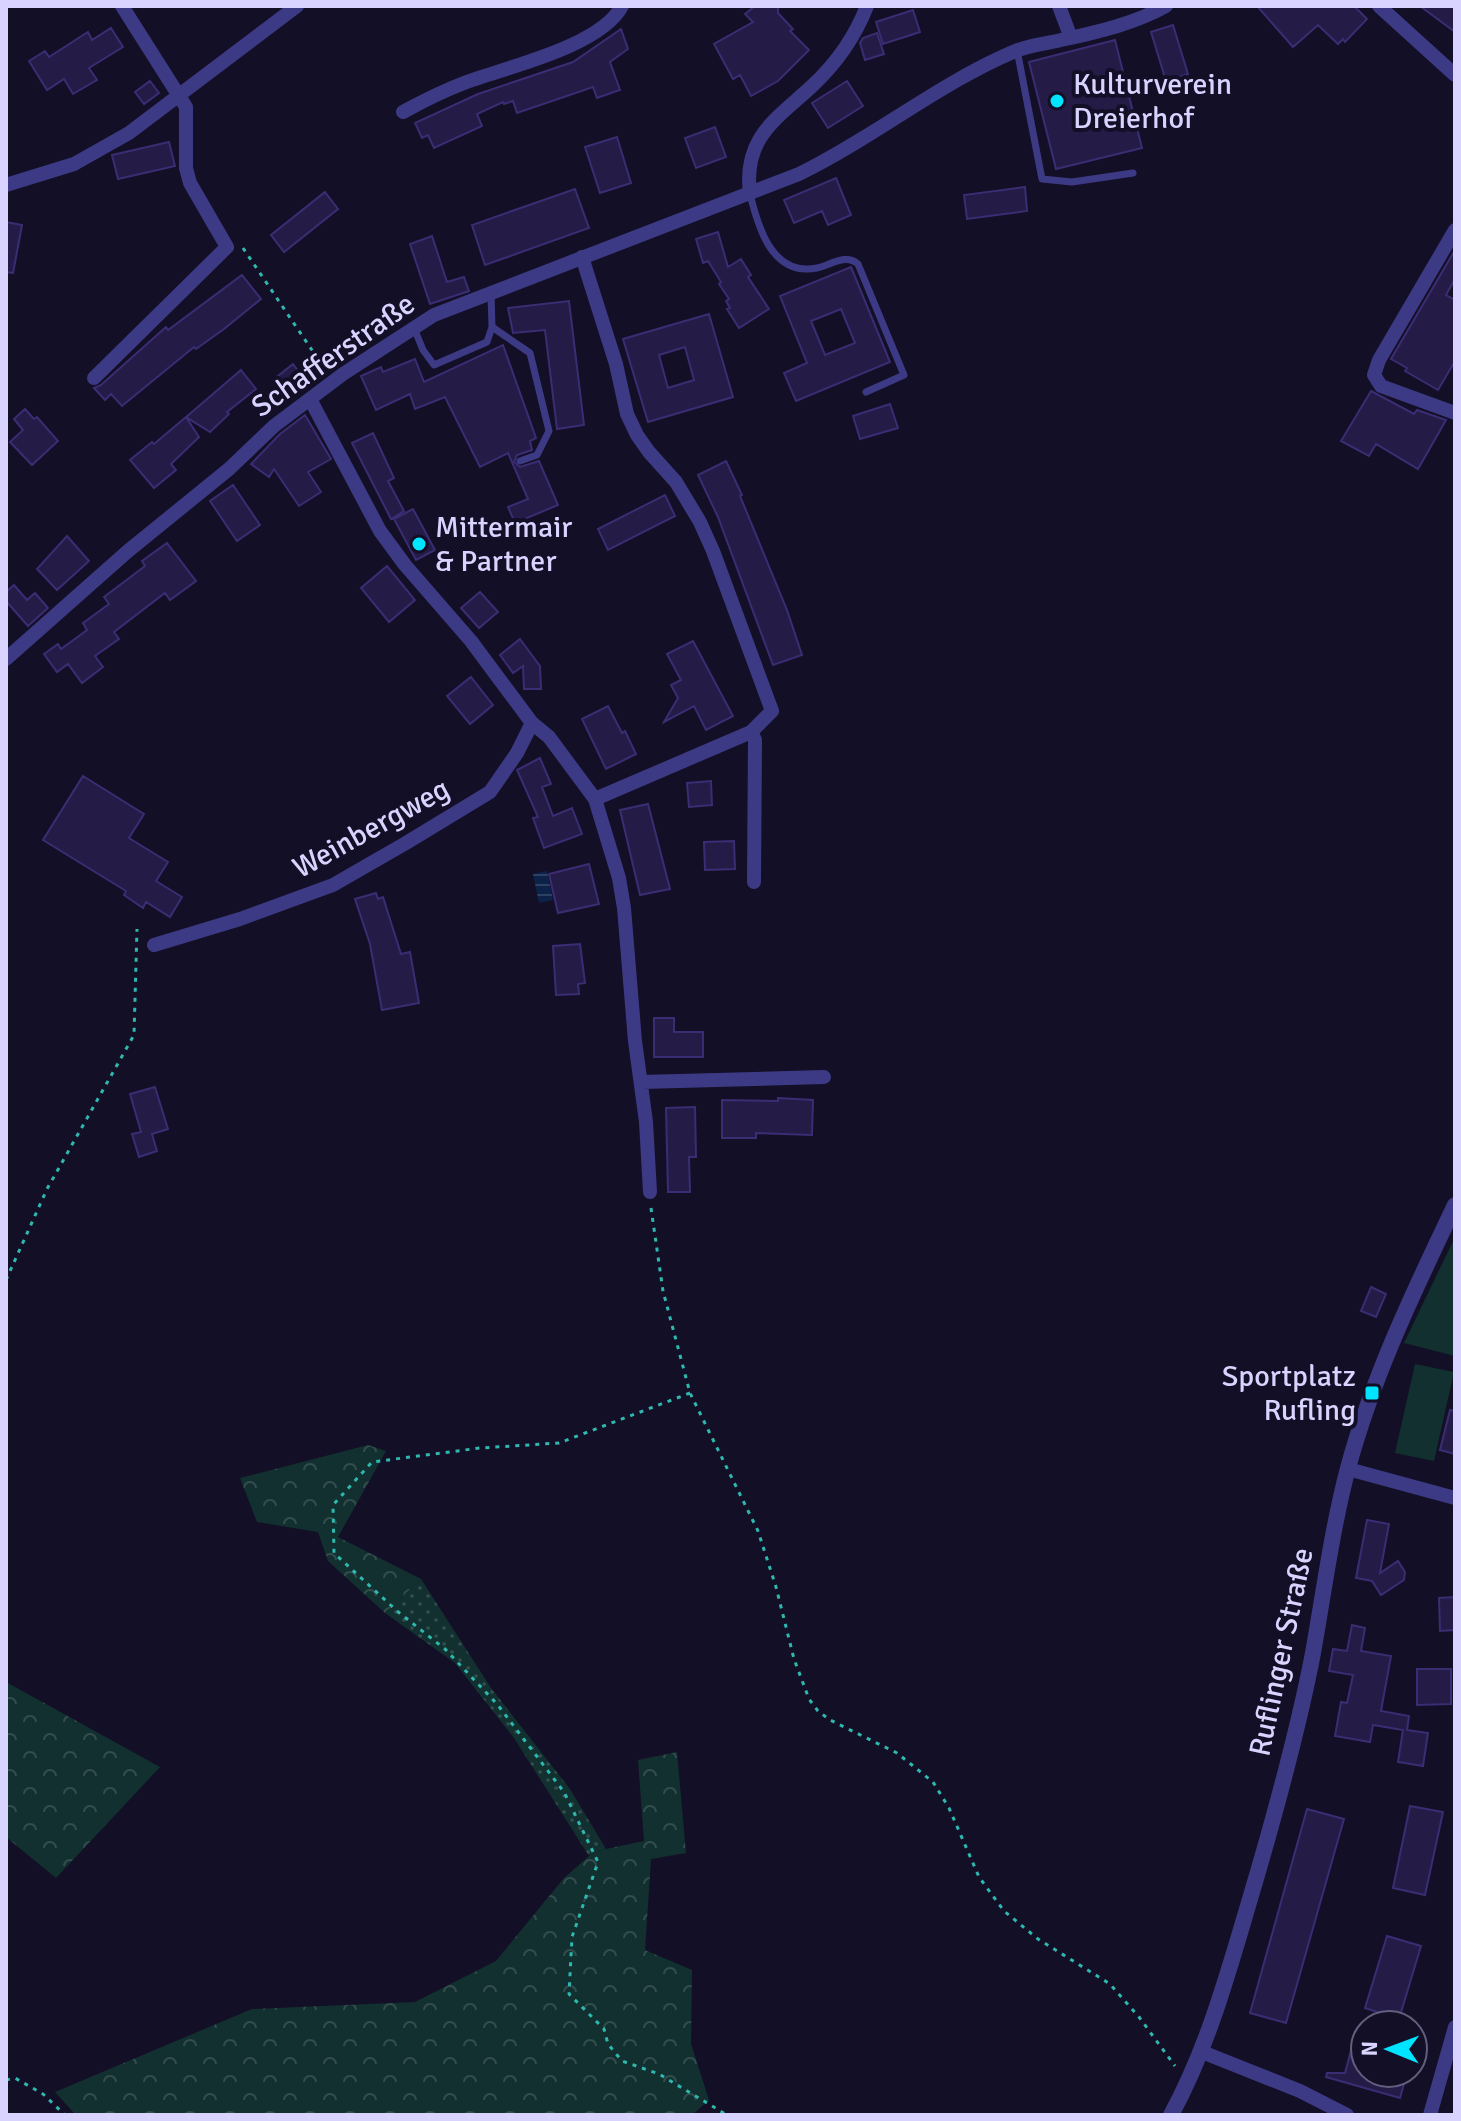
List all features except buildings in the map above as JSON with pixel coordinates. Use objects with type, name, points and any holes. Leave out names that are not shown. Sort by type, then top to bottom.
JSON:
[{"type":"street","points":[[94,378],[227,247],[190,183],[186,168],[186,107],[122,6]]},
{"type":"street","points":[[6,185],[49,173],[94,154],[129,133],[297,6]]},
{"type":"street","points":[[403,112],[456,86],[575,44],[612,19],[622,6]]},
{"type":"street","points":[[750,194],[751,159],[761,134],[824,73],[851,40],[867,6]]},
{"type":"street","points":[[1059,6],[1071,38]]},
{"type":"street","name":"Schafferstraße","points":[[6,659],[128,551],[229,469],[274,426],[333,382],[452,306],[750,194],[841,153],[978,70],[1017,50],[1148,16],[1166,6]]},
{"type":"street","points":[[1379,6],[1455,74]]},
{"type":"street","points":[[1455,230],[1379,360],[1374,375],[1381,386],[1455,413]]},
{"type":"street","points":[[582,257],[616,364],[627,414],[637,435],[676,482],[700,522],[772,711],[751,732],[595,799]]},
{"type":"street","points":[[310,399],[380,531],[405,565],[471,641],[532,723],[549,737],[595,799],[619,878],[624,908],[650,1192]]},
{"type":"street","name":"Weinbergweg","points":[[154,945],[240,919],[333,885],[406,843],[490,792],[517,753],[532,723]]},
{"type":"street","points":[[751,732],[755,740],[754,882]]},
{"type":"street","points":[[641,1082],[824,1077]]},
{"type":"street","name":"Ruflinger Straße","points":[[1171,2115],[1202,2052],[1236,1948],[1292,1749],[1348,1469],[1369,1400],[1398,1327],[1455,1205]]},
{"type":"street","points":[[1348,1469],[1455,1498]]},
{"type":"street","points":[[1430,2115],[1455,2027]]},
{"type":"street","points":[[1202,2052],[1300,2091],[1347,2115]]},
{"type":"lane","points":[[1017,50],[1042,179],[1072,182],[1133,173]]},
{"type":"lane","points":[[750,194],[761,235],[778,257],[804,269],[846,259],[853,259],[858,264],[904,375],[866,392]]},
{"type":"lane","points":[[414,328],[423,350],[434,365],[487,342],[492,327],[491,291]]},
{"type":"lane","points":[[492,327],[530,353],[549,431],[537,455],[520,461]]},
{"type":"path","points":[[227,247],[243,248],[333,382]]},
{"type":"path","points":[[6,1280],[47,1189],[134,1035],[137,929]]},
{"type":"path","points":[[650,1192],[663,1291],[690,1393],[758,1531],[794,1659],[809,1699],[830,1720],[897,1753],[933,1782],[949,1808],[979,1877],[1004,1911],[1038,1939],[1110,1984],[1176,2067],[1192,2076]]},
{"type":"path","points":[[690,1393],[559,1443],[480,1448],[372,1462],[333,1505],[334,1553],[397,1611],[445,1649],[497,1704],[564,1792],[598,1862],[572,1937],[569,1994],[604,2029],[608,2044],[622,2061],[659,2074],[727,2115]]},
{"type":"path","points":[[6,2080],[15,2078],[43,2094],[65,2115]]},
{"type":"green space","points":[[1455,1237],[1455,1356],[1404,1343]]},
{"type":"green space","points":[[1415,1364],[1454,1372],[1434,1461],[1395,1453]]},
{"type":"green space","points":[[368,1445],[386,1451],[338,1537],[421,1579],[385,1613],[328,1561],[318,1532],[257,1522],[240,1478]]},
{"type":"green space","points":[[421,1579],[491,1688],[570,1789],[606,1849],[589,1856],[514,1738],[455,1663],[385,1613]]},
{"type":"green space","points":[[6,1682],[160,1767],[56,1878],[6,1837]]},
{"type":"green space","points":[[677,1752],[686,1853],[651,1859],[645,1950],[692,1970],[691,2044],[709,2100],[692,2115],[76,2115],[55,2092],[252,2009],[415,2002],[496,1961],[564,1878],[589,1856],[644,1841],[638,1760]]},
{"type":"water","points":[[547,871],[553,900],[539,903],[533,874]]},
{"type":"place","name":"Kulturverein Dreierhof","points":[[1057,101]]},
{"type":"place","name":"Mittermair & Partner","points":[[419,544]]},
{"type":"place","name":"Sportplatz Rufling","points":[[1372,1393]]}]
